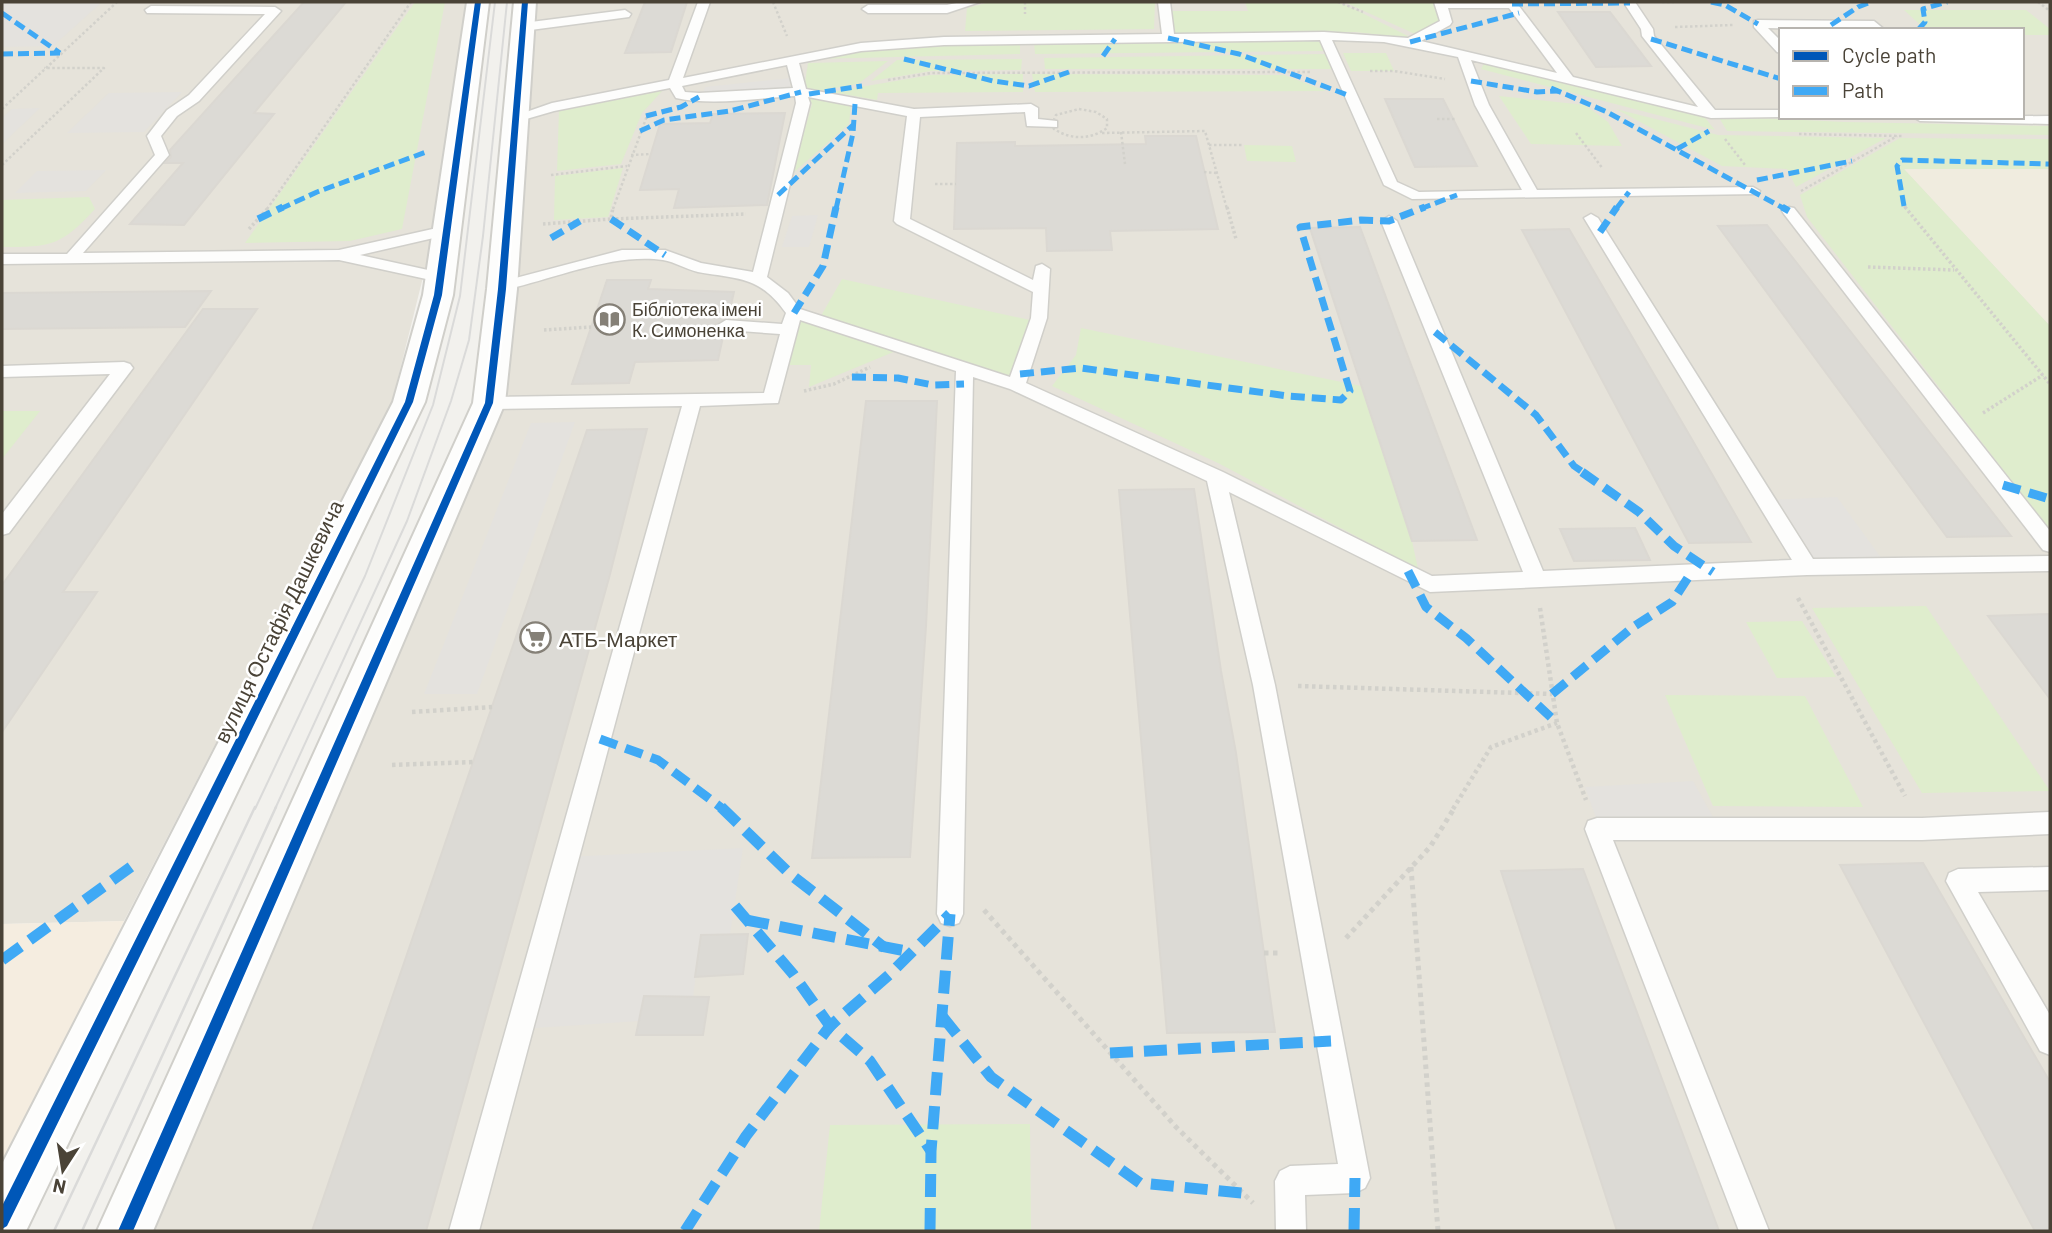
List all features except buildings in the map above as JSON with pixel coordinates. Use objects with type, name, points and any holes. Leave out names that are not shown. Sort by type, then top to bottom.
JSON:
[{"type":"street","name":"вулиця Остафія Дашкевича","points":[[2,1221],[409,402],[438,295],[478,2]]},
{"type":"street","points":[[125,1231],[489,403],[502,289],[524,14]]},
{"type":"lane","points":[[674,84],[704,2]]},
{"type":"lane","points":[[865,22],[945,25],[974,2]]},
{"type":"lane","points":[[1164,2],[1168,38]]},
{"type":"lane","points":[[1630,3],[1647,29],[1648,36],[1711,114]]},
{"type":"lane","points":[[1410,42],[1446,22],[1440,4],[1512,4],[1568,79]]},
{"type":"lane","points":[[71,258],[162,155],[154,136],[172,113],[194,98],[275,11],[151,10]]},
{"type":"lane","points":[[524,14],[625,14]]},
{"type":"lane","points":[[516,118],[552,107],[792,60],[865,22],[1168,38],[1371,37],[1410,42],[1711,114],[1779,114]]},
{"type":"lane","points":[[1758,24],[1874,25],[1877,28]]},
{"type":"lane","points":[[1758,24],[1779,47]]},
{"type":"lane","points":[[1324,36],[1391,185],[1417,196],[1753,191]]},
{"type":"lane","points":[[1464,56],[1465,69],[1532,194]]},
{"type":"lane","points":[[759,278],[803,103],[792,60]]},
{"type":"lane","points":[[674,84],[681,95],[699,97],[801,92],[914,113],[1031,108],[1032,123],[1052,124]]},
{"type":"lane","points":[[914,113],[902,221],[1040,290]]},
{"type":"lane","points":[[2012,119],[2050,120]]},
{"type":"lane","points":[[1789,211],[2050,545]]},
{"type":"lane","points":[[1591,218],[1807,567]]},
{"type":"lane","points":[[1389,221],[1536,580]]},
{"type":"lane","points":[[2,259],[339,255],[446,231]]},
{"type":"lane","points":[[339,255],[440,277]]},
{"type":"lane","points":[[489,403],[772,399],[791,321],[782,296],[759,278],[698,267],[665,255],[622,256],[510,284],[502,289]]},
{"type":"lane","points":[[1016,386],[1038,318],[1042,269]]},
{"type":"lane","points":[[726,325],[791,321],[911,350],[965,367],[1016,386],[1216,477],[1430,584],[1807,567],[2050,564]]},
{"type":"lane","points":[[950,914],[965,367]]},
{"type":"lane","points":[[2,371],[124,369],[2,528]]},
{"type":"lane","points":[[464,1231],[693,399]]},
{"type":"lane","points":[[1216,477],[1264,685],[1355,1178],[1290,1181],[1291,1231]]},
{"type":"lane","points":[[1754,1231],[1597,829],[1922,829],[2050,823]]},
{"type":"lane","points":[[2050,878],[1958,881],[2050,1041]]},
{"type":"path","points":[[2,109],[117,2]]},
{"type":"path","points":[[221,257],[266,211],[411,2]]},
{"type":"path","points":[[773,2],[782,21],[792,60]]},
{"type":"path","points":[[2038,2],[2050,11]]},
{"type":"path","points":[[1647,29],[1758,24]]},
{"type":"path","points":[[2,164],[104,68],[44,68]]},
{"type":"path","points":[[855,104],[862,86],[931,73],[1394,71],[1471,81]]},
{"type":"path","points":[[611,219],[627,166],[648,112],[674,84]]},
{"type":"path","points":[[1711,114],[1721,133],[1748,170]]},
{"type":"path","points":[[1102,132],[1205,131],[1236,239]]},
{"type":"path","points":[[1121,132],[1125,164]]},
{"type":"path","points":[[1576,133],[1621,193]]},
{"type":"path","points":[[1789,134],[1911,136]]},
{"type":"path","points":[[1789,211],[1792,195],[1898,136]]},
{"type":"path","points":[[1209,145],[1244,145]]},
{"type":"path","points":[[631,155],[651,154]]},
{"type":"path","points":[[551,175],[627,166]]},
{"type":"path","points":[[1204,172],[1216,173]]},
{"type":"path","points":[[1904,206],[2050,384]]},
{"type":"path","points":[[551,222],[773,214]]},
{"type":"path","points":[[1832,266],[1954,270]]},
{"type":"path","points":[[544,330],[591,327]]},
{"type":"path","points":[[772,399],[834,384],[911,350]]},
{"type":"path","points":[[1959,428],[2043,374]]},
{"type":"path","points":[[1783,569],[1922,829]]},
{"type":"path","points":[[1536,580],[1557,723],[1597,829]]},
{"type":"path","points":[[1264,685],[1552,694]]},
{"type":"path","points":[[412,712],[492,708]]},
{"type":"path","points":[[1319,975],[1343,940],[1430,847],[1491,747],[1557,723]]},
{"type":"path","points":[[392,765],[473,762]]},
{"type":"path","points":[[1411,867],[1438,1231]]},
{"type":"path","points":[[951,873],[1175,1127],[1262,1212]]},
{"type":"shaded area","points":[[2,2],[468,2],[427,261],[392,402],[124,921],[2,924]]},
{"type":"shaded area","points":[[2,2],[102,2],[53,46],[2,47]]},
{"type":"shaded area","points":[[530,2],[2050,2],[2050,1231],[125,1231],[489,403]]},
{"type":"shaded area","points":[[791,78],[789,93],[702,98],[705,87]]},
{"type":"shaded area","points":[[182,92],[144,132],[67,133],[109,93]]},
{"type":"shaded area","points":[[40,108],[2,144],[2,118],[12,109]]},
{"type":"shaded area","points":[[1903,168],[2050,169],[2050,326],[1970,240]]},
{"type":"shaded area","points":[[106,170],[86,191],[15,193],[37,171]]},
{"type":"shaded area","points":[[818,215],[809,247],[782,247],[792,216]]},
{"type":"shaded area","points":[[575,422],[477,694],[424,694],[531,423]]},
{"type":"shaded area","points":[[1837,497],[1887,566],[1807,567],[1765,500]]},
{"type":"shaded area","points":[[1693,781],[1719,828],[1600,829],[1585,787]]},
{"type":"shaded area","points":[[743,848],[730,934],[701,935],[693,997],[644,996],[639,1021],[520,1029],[567,857]]},
{"type":"shaded area","points":[[124,921],[2,1163],[2,924]]},
{"type":"green space","points":[[415,2],[445,2],[402,229],[350,241],[245,243]]},
{"type":"green space","points":[[990,2],[1155,2],[1154,29],[965,31],[967,8]]},
{"type":"green space","points":[[1245,2],[1333,2],[1346,5],[1408,36],[1406,38],[1356,32],[1174,35],[1170,11],[1248,11]]},
{"type":"green space","points":[[1344,2],[1435,2],[1441,21],[1415,34]]},
{"type":"green space","points":[[1904,10],[2026,10],[2050,29],[2050,35],[2024,35],[2024,28],[1924,28]]},
{"type":"green space","points":[[1321,38],[1325,51],[1035,54],[1034,42]]},
{"type":"green space","points":[[1020,42],[1020,54],[815,59],[892,47]]},
{"type":"green space","points":[[1343,53],[1386,53],[1394,71],[1351,71]]},
{"type":"green space","points":[[1325,54],[1335,69],[1045,69],[1044,58]]},
{"type":"green space","points":[[1022,59],[1021,70],[931,71],[871,81],[897,60]]},
{"type":"green space","points":[[888,61],[858,84],[813,92],[804,89],[808,63]]},
{"type":"green space","points":[[1485,62],[1702,114],[1715,130],[1481,69]]},
{"type":"green space","points":[[1023,74],[1023,92],[878,93],[877,100],[831,92],[931,75]]},
{"type":"green space","points":[[1032,74],[1284,75],[1326,91],[1035,92]]},
{"type":"green space","points":[[664,89],[642,113],[621,164],[557,171],[559,110]]},
{"type":"green space","points":[[806,96],[851,105],[849,124],[792,174],[812,104]]},
{"type":"green space","points":[[1499,96],[1585,105],[1608,122],[1622,146],[1531,144]]},
{"type":"green space","points":[[1616,109],[1718,135],[1886,138],[1796,187],[1787,169],[1722,166]]},
{"type":"green space","points":[[1718,116],[1844,122],[2050,126],[2050,135],[1727,131]]},
{"type":"green space","points":[[1900,138],[2050,139],[2050,169],[1904,169],[2050,326],[2050,530],[1807,217],[1800,195]]},
{"type":"green space","points":[[1244,145],[1292,146],[1296,162],[1247,161]]},
{"type":"green space","points":[[623,168],[608,217],[554,220],[555,176]]},
{"type":"green space","points":[[89,197],[95,209],[64,237],[44,245],[2,247],[2,200]]},
{"type":"green space","points":[[842,279],[1030,320],[1009,377],[821,316]]},
{"type":"green space","points":[[799,318],[896,351],[809,387],[811,365],[788,365]]},
{"type":"green space","points":[[1081,328],[1361,386],[1412,541],[1418,569],[1218,463],[1052,386],[1076,355]]},
{"type":"green space","points":[[2,411],[40,411],[2,459]]},
{"type":"green space","points":[[1926,606],[2050,791],[1922,793],[1812,608]]},
{"type":"green space","points":[[1802,621],[1836,677],[1777,678],[1746,622]]},
{"type":"green space","points":[[1665,695],[1805,696],[1863,807],[1713,806]]},
{"type":"green space","points":[[1030,1124],[1031,1231],[819,1231],[830,1125]]},
{"type":"tram line","points":[[255,809],[365,576],[433,405],[460,296],[495,2]]},
{"type":"tram line","points":[[275,809],[407,521],[451,401],[469,340],[483,236],[507,2]]},
{"type":"tram line","points":[[54,1231],[255,807]]},
{"type":"tram line","points":[[82,1231],[276,807]]},
{"type":"marked path","points":[[1711,2],[1725,5],[1758,24]]},
{"type":"marked path","points":[[1831,25],[1858,7],[1871,2]]},
{"type":"marked path","points":[[1920,28],[1925,22],[1923,9],[1947,2]]},
{"type":"marked path","points":[[1512,4],[1630,3]]},
{"type":"marked path","points":[[2,13],[60,53]]},
{"type":"marked path","points":[[1410,42],[1519,13]]},
{"type":"marked path","points":[[1168,38],[1239,54],[1350,96]]},
{"type":"marked path","points":[[1103,56],[1115,39]]},
{"type":"marked path","points":[[1651,39],[1779,78]]},
{"type":"marked path","points":[[2,54],[60,53]]},
{"type":"marked path","points":[[904,59],[993,81],[1029,86],[1069,72]]},
{"type":"marked path","points":[[1471,81],[1537,92],[1558,91]]},
{"type":"marked path","points":[[809,94],[862,86]]},
{"type":"marked path","points":[[1551,88],[1607,112],[1789,211]]},
{"type":"marked path","points":[[640,131],[664,120],[730,111],[801,92]]},
{"type":"marked path","points":[[646,116],[681,107],[699,97]]},
{"type":"marked path","points":[[794,313],[823,266],[853,133],[855,104]]},
{"type":"marked path","points":[[778,195],[853,125]]},
{"type":"marked path","points":[[1677,149],[1709,131]]},
{"type":"marked path","points":[[258,219],[317,192],[429,151]]},
{"type":"marked path","points":[[1904,206],[1897,166],[1902,160],[2050,164]]},
{"type":"marked path","points":[[1757,180],[1852,161]]},
{"type":"marked path","points":[[1600,232],[1629,192]]},
{"type":"marked path","points":[[1020,374],[1081,368],[1288,396],[1341,400],[1350,391],[1300,227],[1361,220],[1389,221],[1457,195]]},
{"type":"marked path","points":[[611,219],[665,255]]},
{"type":"marked path","points":[[551,238],[580,221]]},
{"type":"marked path","points":[[1435,332],[1536,415],[1574,466],[1639,512],[1674,546],[1713,572]]},
{"type":"marked path","points":[[852,377],[898,378],[933,385],[964,384]]},
{"type":"marked path","points":[[2003,485],[2050,499]]},
{"type":"marked path","points":[[1408,571],[1426,607],[1466,638],[1557,723]]},
{"type":"marked path","points":[[1552,694],[1633,627],[1672,602],[1691,573]]},
{"type":"marked path","points":[[600,739],[658,760],[732,815],[790,874],[885,948]]},
{"type":"marked path","points":[[2,960],[139,861]]},
{"type":"marked path","points":[[735,906],[793,974],[830,1026],[870,1061],[931,1151]]},
{"type":"marked path","points":[[685,1231],[746,1136],[830,1026],[889,975],[950,914]]},
{"type":"marked path","points":[[930,1231],[931,1151],[950,914]]},
{"type":"marked path","points":[[746,920],[911,952]]},
{"type":"marked path","points":[[942,1016],[991,1077],[1140,1183],[1242,1193]]},
{"type":"marked path","points":[[1110,1053],[1331,1041]]},
{"type":"marked path","points":[[1354,1231],[1355,1178]]},
{"type":"cycle path","points":[[2,1221],[409,402],[438,295],[478,2]]},
{"type":"cycle path","points":[[125,1231],[489,403],[502,289],[525,2]]},
{"type":"place","name":"Бібліотека імені К. Симоненка","points":[[609,319]]},
{"type":"place","name":"АТБ-Маркет","points":[[536,638]]}]
